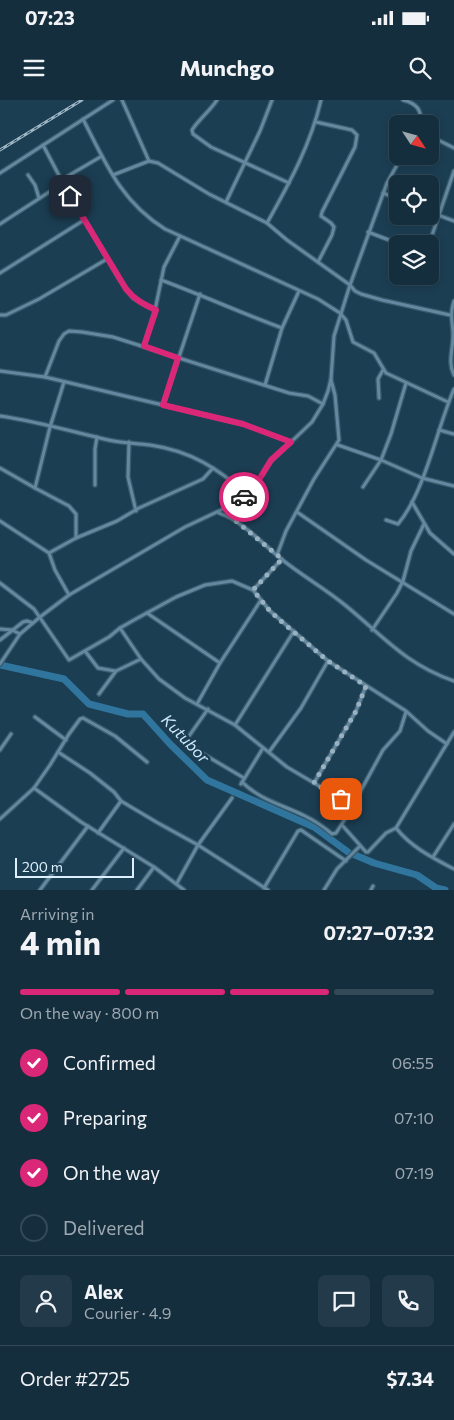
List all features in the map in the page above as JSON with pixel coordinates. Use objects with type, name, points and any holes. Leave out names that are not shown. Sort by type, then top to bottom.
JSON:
[{"type":"street","points":[[0,173],[113,100]]},
{"type":"street","points":[[122,100],[149,161]]},
{"type":"street","points":[[217,100],[191,133],[202,142],[245,161],[289,184]]},
{"type":"street","points":[[226,202],[272,100]]},
{"type":"street","points":[[267,223],[289,184],[316,122],[321,100]]},
{"type":"street","points":[[403,100],[411,102],[419,108],[421,115]]},
{"type":"street","points":[[82,119],[122,191],[145,216],[165,229],[318,299],[340,313],[346,320],[353,342],[374,353],[383,370],[406,383],[448,402]]},
{"type":"street","points":[[316,122],[352,130],[357,138],[355,147],[322,212],[321,216],[334,227],[332,235],[318,262]]},
{"type":"street","points":[[439,140],[454,148]]},
{"type":"street","points":[[43,145],[84,220],[133,298],[156,310]]},
{"type":"street","points":[[0,224],[102,156]]},
{"type":"street","points":[[113,175],[149,161],[158,164],[209,194],[267,223],[350,285],[355,291],[450,315]]},
{"type":"street","points":[[0,664],[20,634],[40,616],[69,595],[185,528],[238,502],[257,483],[271,460],[312,422],[323,404],[331,379],[334,336],[340,313],[368,232],[396,165]]},
{"type":"street","points":[[454,172],[439,215],[454,221]]},
{"type":"street","points":[[28,175],[35,185],[39,198]]},
{"type":"street","points":[[383,193],[389,195]]},
{"type":"street","points":[[0,273],[84,220]]},
{"type":"street","points":[[368,232],[389,240]]},
{"type":"street","points":[[144,346],[156,310],[161,280],[170,253],[180,236]]},
{"type":"street","points":[[0,315],[6,315],[39,299],[107,259]]},
{"type":"street","points":[[161,280],[282,328]]},
{"type":"street","points":[[265,385],[282,328],[299,290]]},
{"type":"street","points":[[163,405],[200,294]]},
{"type":"street","points":[[454,301],[450,315],[453,333],[451,366],[454,375]]},
{"type":"street","points":[[45,377],[59,341],[64,334],[69,331],[95,333],[144,346],[289,393],[308,396],[323,404]]},
{"type":"street","points":[[379,398],[378,379],[383,370]]},
{"type":"street","points":[[0,371],[45,377],[243,424],[291,442]]},
{"type":"street","points":[[277,555],[283,538],[314,479],[338,445],[340,434],[331,379]]},
{"type":"street","points":[[35,488],[50,426],[64,382]]},
{"type":"street","points":[[363,487],[381,460],[406,383]]},
{"type":"street","points":[[386,520],[398,524],[412,502],[454,389]]},
{"type":"street","points":[[0,416],[97,437],[173,449],[195,457],[228,478],[247,494]]},
{"type":"street","points":[[439,430],[454,434]]},
{"type":"street","points":[[95,485],[97,437]]},
{"type":"street","points":[[129,442],[128,477],[136,511]]},
{"type":"street","points":[[338,445],[381,460],[422,478],[454,486]]},
{"type":"street","points":[[0,468],[66,504],[73,510],[76,519],[76,538]]},
{"type":"street","points":[[49,553],[76,538],[117,521],[203,479],[213,468]]},
{"type":"street","points":[[236,521],[238,502]]},
{"type":"street","points":[[412,502],[430,533],[454,554]]},
{"type":"street","points":[[218,512],[236,521],[282,559],[346,606],[394,648],[420,666],[454,681]]},
{"type":"street","points":[[297,512],[366,560],[454,614]]},
{"type":"street","points":[[0,521],[49,553],[55,570],[69,595]]},
{"type":"street","points":[[372,630],[388,608],[403,581],[411,551],[424,524]]},
{"type":"street","points":[[253,590],[282,559]]},
{"type":"street","points":[[0,583],[34,608],[67,658],[72,659],[110,637],[120,628],[176,597],[205,585],[232,581],[253,590],[270,611],[328,661],[406,711],[428,731],[447,744]]},
{"type":"street","points":[[197,704],[220,663],[261,600]]},
{"type":"street","points":[[147,613],[220,663]]},
{"type":"street","points":[[0,640],[27,621],[33,623]]},
{"type":"street","points":[[120,628],[140,659],[160,679],[185,698],[235,725],[287,767],[353,806]]},
{"type":"street","points":[[0,629],[12,630],[20,634]]},
{"type":"street","points":[[235,725],[294,631]]},
{"type":"street","points":[[85,651],[98,668],[116,671]]},
{"type":"street","points":[[99,694],[116,671],[140,659]]},
{"type":"street","points":[[269,752],[301,708],[328,661]]},
{"type":"street","points":[[314,783],[356,711],[366,686]]},
{"type":"street","points":[[208,709],[188,736],[188,739],[200,752],[256,794],[283,808],[305,816],[332,834],[336,833],[342,825],[383,750],[400,730],[406,711]]},
{"type":"street","points":[[35,717],[66,740]]},
{"type":"street","points":[[1,817],[34,788],[80,719],[83,718],[115,736],[147,762]]},
{"type":"street","points":[[342,825],[360,846],[368,852],[386,833],[396,828],[454,732]]},
{"type":"street","points":[[0,750],[11,734]]},
{"type":"street","points":[[242,782],[263,748]]},
{"type":"street","points":[[58,752],[90,773],[114,792],[121,801],[198,845],[263,889],[298,831],[301,830],[346,861]]},
{"type":"street","points":[[34,788],[98,833],[154,867],[184,890]]},
{"type":"street","points":[[177,883],[198,845],[232,798]]},
{"type":"street","points":[[98,833],[121,801]]},
{"type":"street","points":[[433,857],[454,824]]},
{"type":"street","points":[[40,890],[88,826]]},
{"type":"street","points":[[396,828],[408,842],[454,869]]},
{"type":"street","points":[[324,890],[337,870],[360,846]]},
{"type":"street","points":[[92,890],[124,848]]},
{"type":"street","points":[[137,890],[154,867]]},
{"type":"street","points":[[371,890],[373,886]]},
{"type":"waterway","name":"Kutubor","points":[[0,665],[64,679],[89,704],[128,714],[143,714],[170,744],[207,780],[314,827],[348,852]]},
{"type":"waterway","name":"Kutubor","points":[[355,855],[374,863],[417,875],[436,888],[445,890]]},
{"type":"railway","points":[[0,150],[82,100]]},
{"type":"way so far","points":[[244,497],[238,502],[236,521],[282,559],[253,590],[270,611],[282,622],[328,661],[366,686],[356,711],[314,783],[341,799]]},
{"type":"route","points":[[70,196],[126,289],[140,303],[156,310],[144,346],[178,358],[163,405],[243,424],[291,442],[271,460],[257,483],[244,497]]}]
